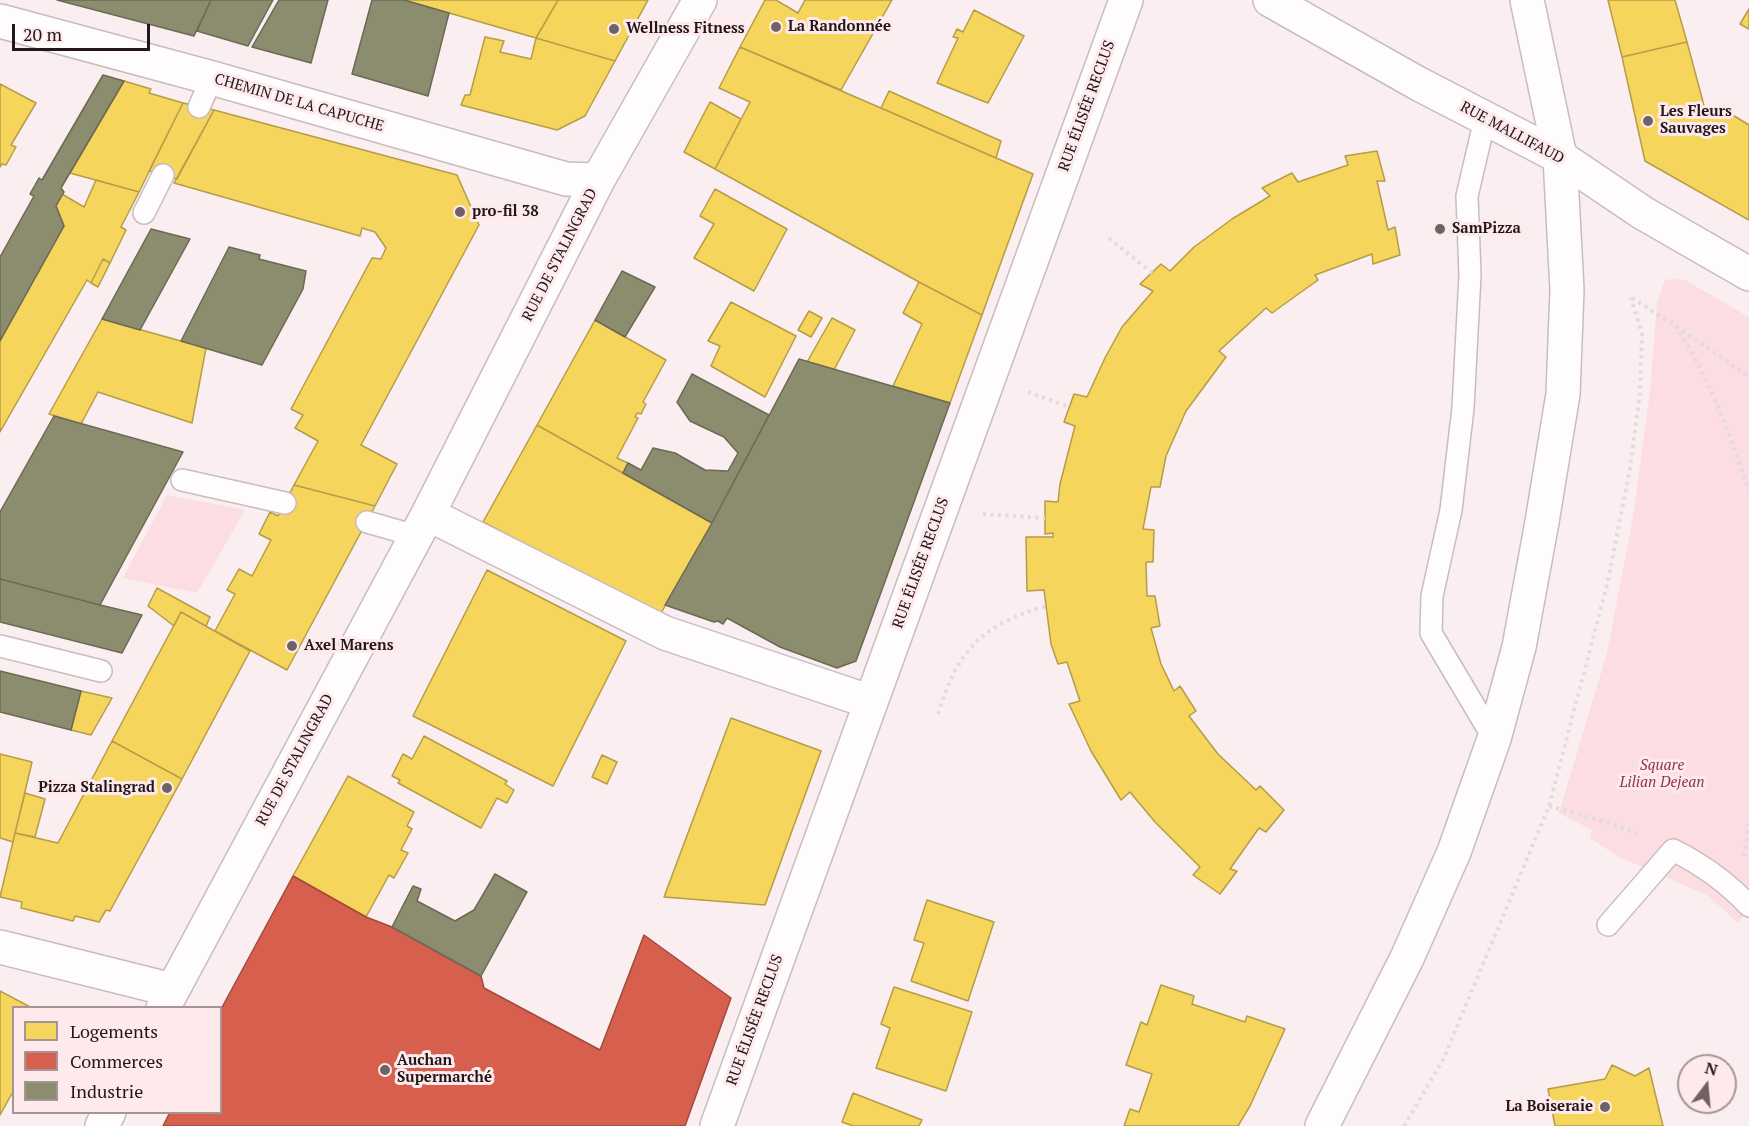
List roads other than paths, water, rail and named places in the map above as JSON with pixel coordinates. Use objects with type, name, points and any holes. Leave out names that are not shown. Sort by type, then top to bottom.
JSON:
[{"type":"street","name":"RUE DE STALINGRAD","points":[[167,999],[422,525],[598,180],[699,0]]},
{"type":"street","name":"RUE ÉLISÉE RECLUS","points":[[717,1126],[1126,0]]},
{"type":"street","name":"RUE MALLIFAUD","points":[[1270,0],[1485,119],[1560,157],[1643,213],[1749,274]]},
{"type":"street","points":[[1322,1126],[1407,958],[1454,852],[1494,739],[1519,647],[1563,394],[1567,290],[1560,157],[1527,0]]},
{"type":"street","name":"CHEMIN DE LA CAPUCHE","points":[[0,21],[206,92],[566,179],[598,180]]},
{"type":"street","points":[[422,525],[665,633],[871,702]]},
{"type":"street","points":[[0,947],[167,999]]},
{"type":"lane","points":[[1485,119],[1467,196],[1470,275],[1463,408],[1451,510],[1432,596],[1431,633],[1494,739]]},
{"type":"lane","points":[[144,213],[163,175]]},
{"type":"lane","points":[[182,480],[285,503]]},
{"type":"lane","points":[[367,522],[422,525]]},
{"type":"lane","points":[[0,646],[100,671]]},
{"type":"lane","points":[[1608,925],[1672,850],[1699,863],[1749,906]]},
{"type":"place","name":"La Randonnée","points":[[776,27]]},
{"type":"place","name":"Wellness Fitness","points":[[614,29]]},
{"type":"place","name":"Les Fleurs Sauvages","points":[[1648,121]]},
{"type":"place","name":"pro-fil 38","points":[[460,212]]},
{"type":"place","name":"SamPizza","points":[[1440,229]]},
{"type":"place","name":"Axel Marens","points":[[292,646]]},
{"type":"place","name":"Pizza Stalingrad","points":[[167,788]]},
{"type":"place","name":"Auchan Supermarché","points":[[385,1070]]},
{"type":"place","name":"La Boiseraie","points":[[1605,1107]]},
{"type":"park label","name":"Square Lilian Dejean","points":[[1662,774]]}]
